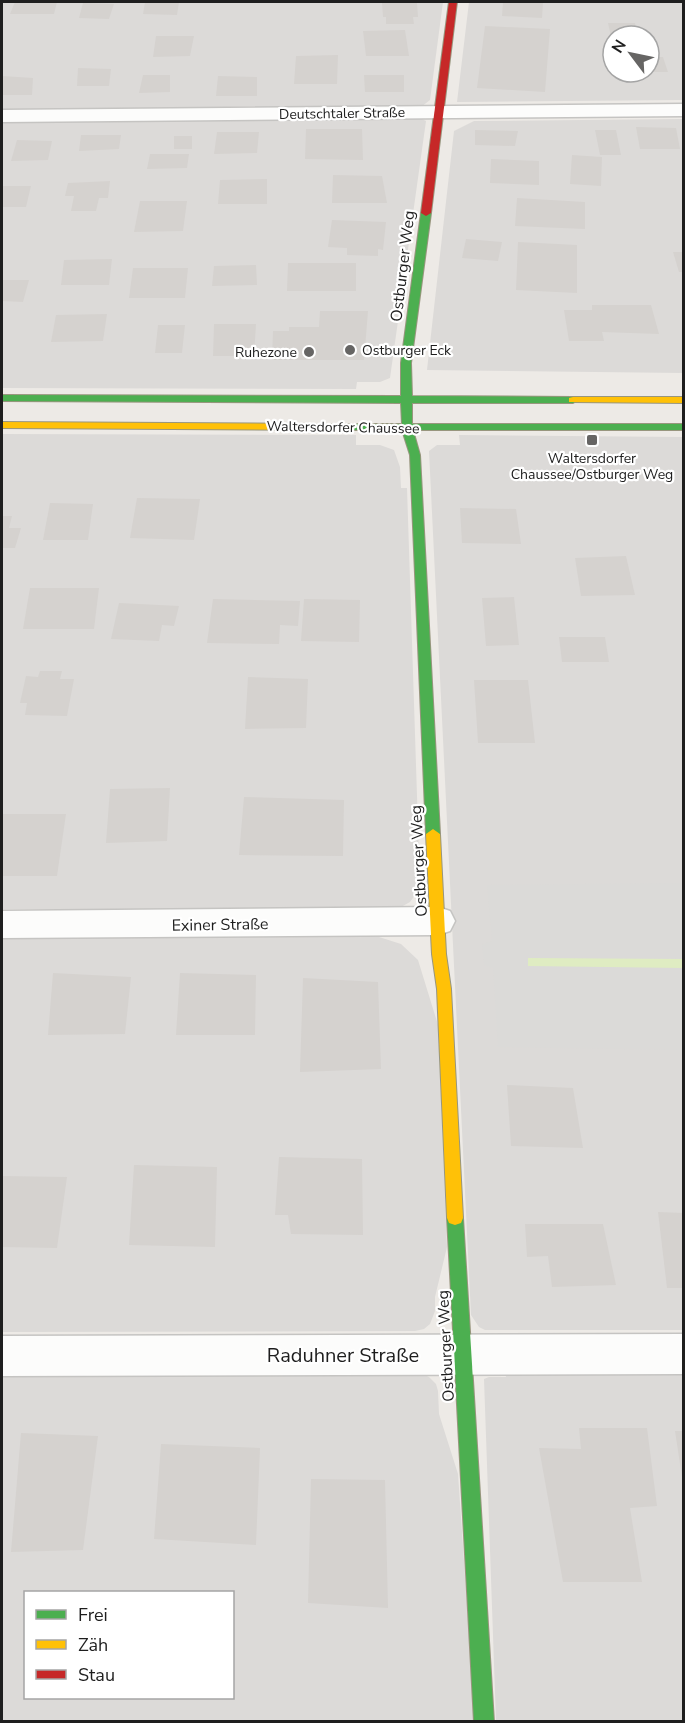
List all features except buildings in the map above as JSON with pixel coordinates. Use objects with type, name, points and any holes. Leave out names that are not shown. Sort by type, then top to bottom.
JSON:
[{"type":"street","name":"Ostburger Weg","points":[[453,2],[406,363],[406,428],[415,455],[438,921],[446,1023],[461,1354],[484,1722]]},
{"type":"street","name":"Deutschtaler Straße","points":[[2,116],[684,110]]},
{"type":"street","name":"Waltersdorfer Chaussee","points":[[2,398],[684,400]]},
{"type":"street","name":"Waltersdorfer Chaussee","points":[[2,425],[406,428],[684,427]]},
{"type":"street","name":"Exiner Straße","points":[[2,926],[438,921]]},
{"type":"street","name":"Raduhner Straße","points":[[2,1356],[684,1354]]},
{"type":"shaded area","points":[[2,2],[443,2],[430,100],[421,107],[2,111]]},
{"type":"shaded area","points":[[469,2],[683,2],[683,100],[457,102]]},
{"type":"shaded area","points":[[418,117],[426,121],[390,378],[380,382],[357,382],[356,389],[2,388],[2,122]]},
{"type":"shaded area","points":[[683,119],[683,373],[427,370],[454,131],[474,121]]},
{"type":"shaded area","points":[[2,434],[356,435],[356,445],[380,445],[394,450],[400,467],[401,488],[407,488],[420,888],[410,902],[390,909],[2,909]]},
{"type":"shaded area","points":[[459,435],[683,437],[683,1330],[485,1330],[479,1327],[471,1315],[429,451],[437,445],[460,445]]},
{"type":"shaded area","points":[[683,883],[683,1050],[498,1047],[493,968],[484,965],[482,944],[492,941],[487,885]]},
{"type":"shaded area","points":[[379,937],[401,944],[418,960],[438,1025],[447,1247],[435,1297],[435,1311],[430,1324],[424,1329],[415,1331],[2,1332],[2,938]]},
{"type":"shaded area","points":[[417,1371],[429,1377],[436,1384],[439,1414],[458,1474],[475,1721],[2,1721],[2,1372]]},
{"type":"shaded area","points":[[505,1371],[683,1371],[683,1721],[496,1721],[484,1379],[506,1377]]},
{"type":"green space","points":[[528,958],[683,959],[683,968],[528,966]]},
{"type":"traffic: fast","points":[[426,213],[406,363],[407,428],[415,455],[433,834]]},
{"type":"traffic: fast","points":[[2,398],[573,400]]},
{"type":"traffic: fast","points":[[320,427],[684,427]]},
{"type":"traffic: fast","points":[[455,1218],[484,1722]]},
{"type":"traffic: slow","points":[[573,400],[684,400]]},
{"type":"traffic: slow","points":[[2,425],[320,427]]},
{"type":"traffic: slow","points":[[433,834],[439,954],[444,989],[455,1218]]},
{"type":"traffic: jam","points":[[426,213],[453,2]]},
{"type":"place","name":"Ostburger Eck","points":[[350,350]]},
{"type":"place","name":"Ruhezone","points":[[309,352]]},
{"type":"place","name":"Waltersdorfer Chaussee/Ostburger Weg","points":[[592,440]]}]
